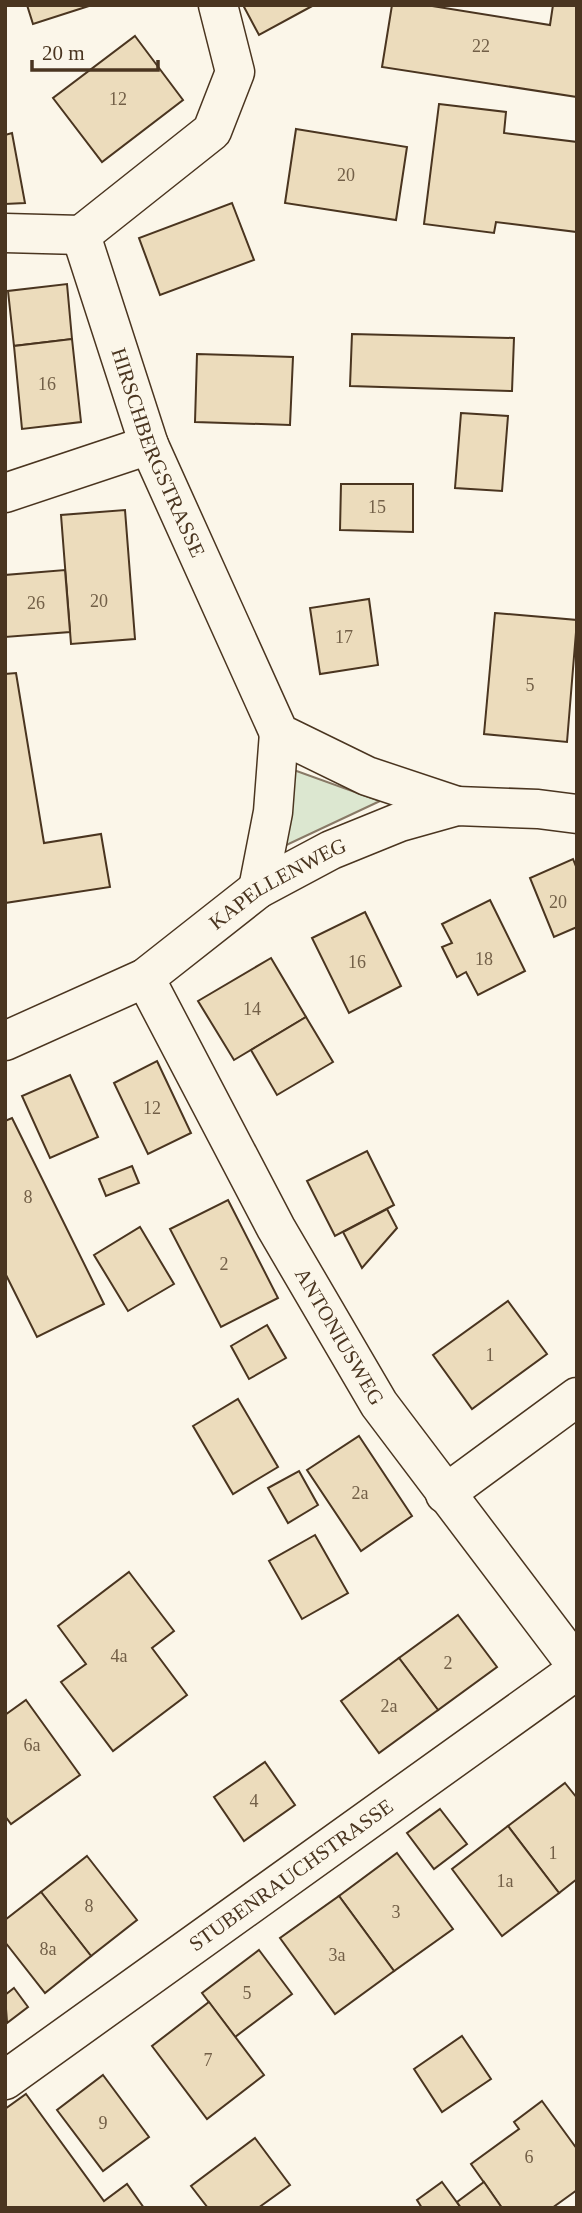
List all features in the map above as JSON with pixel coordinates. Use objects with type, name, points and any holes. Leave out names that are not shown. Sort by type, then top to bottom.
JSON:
[{"type":"street","points":[[5,233],[81,235],[212,131],[235,72],[218,5]]},
{"type":"street","name":"HIRSCHBERGSTRASSE","points":[[81,235],[149,445],[279,733],[273,812],[258,889]]},
{"type":"street","points":[[5,493],[149,445]]},
{"type":"street","points":[[279,733],[367,776],[457,806]]},
{"type":"street","name":"KAPELLENWEG","points":[[5,1041],[145,978],[258,889],[331,850],[400,822],[457,806],[538,809],[577,814]]},
{"type":"street","name":"ANTONIUSWEG","points":[[145,978],[276,1228],[379,1404],[577,1668]]},
{"type":"street","points":[[445,1494],[577,1397]]},
{"type":"street","name":"STUBENRAUCHSTRASSE","points":[[5,2080],[577,1668]]},
{"type":"green space","points":[[291,769],[380,801],[280,848]]},
{"type":"building","points":[[27,5],[92,5],[33,24]]},
{"type":"building","points":[[243,5],[314,5],[259,35]]},
{"type":"building","points":[[392,5],[426,5],[550,25],[553,5],[577,5],[577,97],[382,67]]},
{"type":"building","points":[[135,36],[183,100],[102,162],[53,98]]},
{"type":"building","points":[[439,104],[506,112],[504,133],[577,142],[577,232],[496,222],[494,233],[424,224]]},
{"type":"building","points":[[296,129],[407,147],[396,220],[285,203]]},
{"type":"building","points":[[12,133],[25,203],[5,204],[5,135]]},
{"type":"building","points":[[232,203],[254,260],[160,295],[139,238]]},
{"type":"building","points":[[67,284],[72,339],[14,346],[8,291]]},
{"type":"building","points":[[352,334],[514,338],[512,391],[350,386]]},
{"type":"building","points":[[72,339],[81,422],[22,429],[14,346]]},
{"type":"building","points":[[197,354],[293,357],[290,425],[195,422]]},
{"type":"building","points":[[461,413],[508,416],[502,491],[455,488]]},
{"type":"building","points":[[341,484],[413,484],[413,532],[340,530]]},
{"type":"building","points":[[125,510],[135,639],[71,644],[61,515]]},
{"type":"building","points":[[65,570],[70,632],[5,637],[5,575]]},
{"type":"building","points":[[369,599],[378,665],[320,674],[310,608]]},
{"type":"building","points":[[495,613],[577,620],[567,742],[484,734]]},
{"type":"building","points":[[16,673],[44,843],[101,834],[110,887],[5,903],[5,674]]},
{"type":"building","points":[[573,859],[577,869],[577,927],[554,937],[530,878]]},
{"type":"building","points":[[490,900],[525,971],[478,995],[466,972],[457,977],[442,947],[452,943],[442,924]]},
{"type":"building","points":[[365,912],[401,986],[349,1013],[312,938]]},
{"type":"building","points":[[271,958],[306,1017],[234,1060],[198,1001]]},
{"type":"building","points":[[306,1017],[333,1062],[277,1095],[251,1050]]},
{"type":"building","points":[[157,1061],[191,1133],[148,1154],[114,1083]]},
{"type":"building","points":[[70,1075],[98,1137],[50,1158],[22,1096]]},
{"type":"building","points":[[12,1118],[104,1304],[37,1337],[5,1273],[5,1121]]},
{"type":"building","points":[[367,1151],[394,1205],[335,1236],[307,1181]]},
{"type":"building","points":[[132,1166],[139,1183],[106,1196],[99,1179]]},
{"type":"building","points":[[228,1200],[278,1298],[221,1327],[170,1229]]},
{"type":"building","points":[[387,1209],[397,1228],[362,1268],[343,1232]]},
{"type":"building","points":[[140,1227],[174,1284],[128,1311],[94,1255]]},
{"type":"building","points":[[508,1301],[547,1354],[472,1409],[433,1355]]},
{"type":"building","points":[[267,1325],[286,1358],[249,1379],[231,1346]]},
{"type":"building","points":[[238,1399],[278,1467],[233,1494],[193,1426]]},
{"type":"building","points":[[359,1436],[412,1516],[361,1551],[307,1470]]},
{"type":"building","points":[[299,1471],[318,1505],[288,1523],[268,1488]]},
{"type":"building","points":[[315,1535],[348,1593],[302,1619],[269,1561]]},
{"type":"building","points":[[129,1572],[174,1631],[152,1648],[187,1695],[113,1751],[61,1682],[86,1664],[58,1626]]},
{"type":"building","points":[[458,1615],[497,1667],[438,1710],[399,1658]]},
{"type":"building","points":[[399,1658],[438,1710],[379,1753],[341,1701]]},
{"type":"building","points":[[26,1700],[80,1775],[11,1824],[5,1816],[5,1715]]},
{"type":"building","points":[[265,1762],[295,1805],[244,1841],[214,1797]]},
{"type":"building","points":[[565,1783],[577,1798],[577,1879],[559,1893],[508,1826]]},
{"type":"building","points":[[440,1809],[467,1844],[434,1869],[407,1833]]},
{"type":"building","points":[[508,1826],[559,1893],[502,1936],[452,1869]]},
{"type":"building","points":[[397,1853],[453,1929],[394,1971],[339,1896]]},
{"type":"building","points":[[87,1856],[137,1920],[91,1956],[41,1892]]},
{"type":"building","points":[[41,1892],[91,1956],[45,1993],[5,1942],[5,1920]]},
{"type":"building","points":[[339,1896],[394,1971],[335,2014],[280,1938]]},
{"type":"building","points":[[259,1950],[292,1994],[235,2037],[202,1993]]},
{"type":"building","points":[[14,1988],[28,2007],[7,2023],[5,1995]]},
{"type":"building","points":[[209,2002],[264,2075],[207,2119],[152,2046]]},
{"type":"building","points":[[462,2036],[491,2079],[442,2112],[414,2069]]},
{"type":"building","points":[[103,2075],[149,2137],[103,2171],[57,2110]]},
{"type":"building","points":[[26,2094],[104,2201],[127,2184],[144,2208],[5,2208],[5,2109]]},
{"type":"building","points":[[542,2101],[577,2149],[577,2190],[552,2208],[502,2208],[471,2164],[519,2129],[514,2122]]},
{"type":"building","points":[[255,2138],[290,2185],[258,2208],[208,2208],[191,2186]]},
{"type":"building","points":[[442,2182],[461,2208],[422,2208],[417,2200]]},
{"type":"building","points":[[484,2182],[502,2208],[461,2208],[457,2202]]}]
